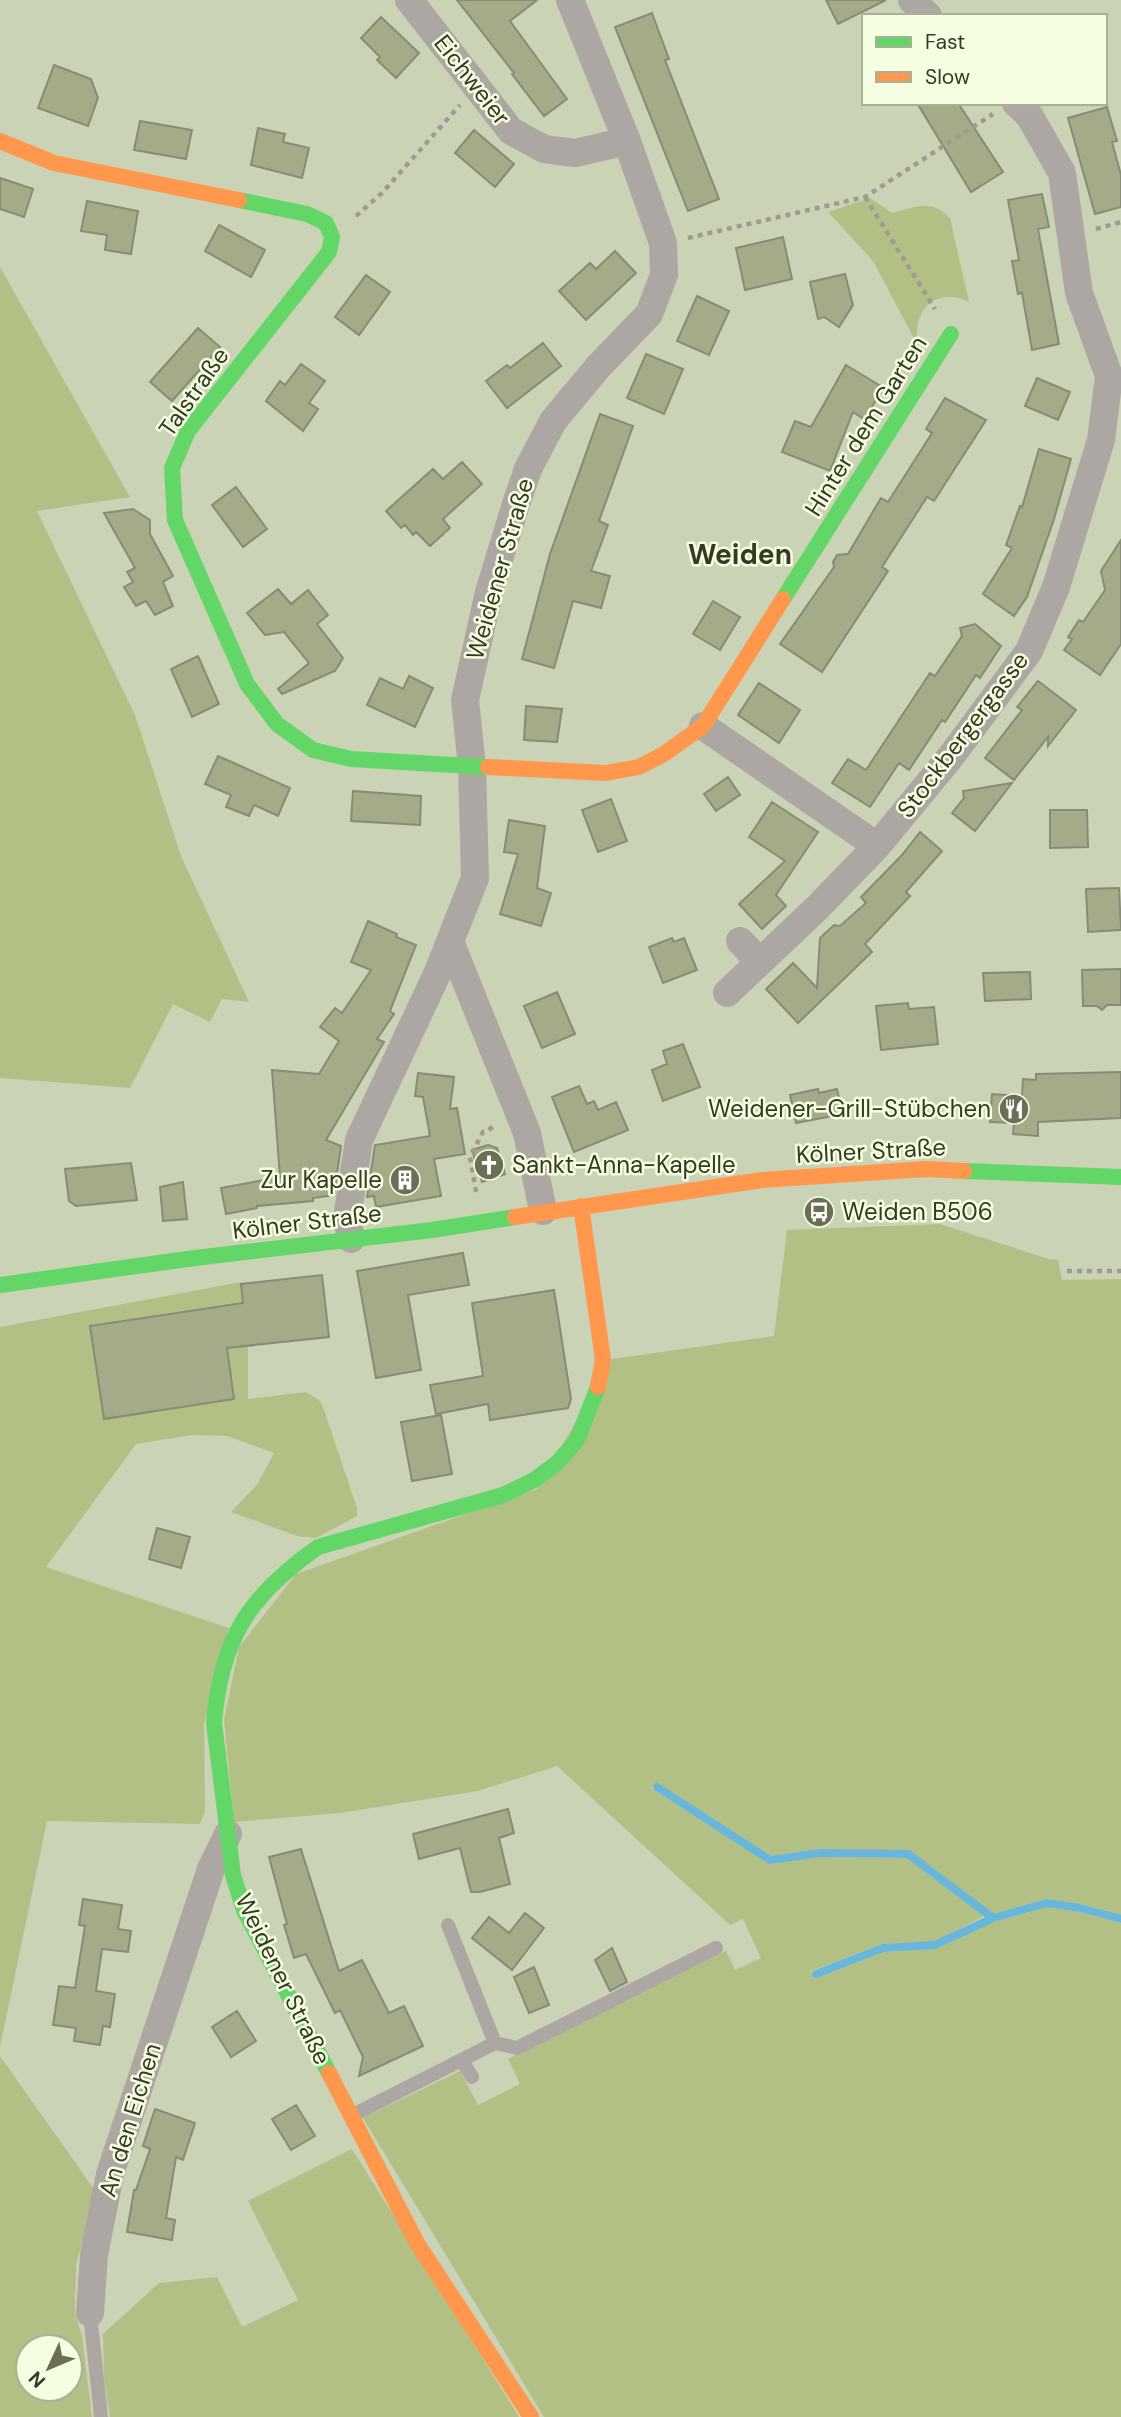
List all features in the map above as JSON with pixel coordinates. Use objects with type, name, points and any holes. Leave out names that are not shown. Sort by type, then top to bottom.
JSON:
[{"type":"street","name":"Eichweier","points":[[409,0],[511,131],[544,149],[575,153],[627,141]]},
{"type":"street","name":"Weidener Straße","points":[[351,1240],[347,1218],[359,1140],[451,944],[475,878],[471,767],[465,700],[489,592],[528,469],[553,421],[598,367],[649,314],[664,275],[663,243],[627,141],[570,0]]},
{"type":"street","points":[[912,0],[926,14]]},
{"type":"street","name":"Stockbergergasse","points":[[727,993],[817,908],[877,846],[951,755],[1029,652],[1056,587],[1101,440],[1109,376],[1079,293],[1062,173],[1029,116],[1007,107]]},
{"type":"street","points":[[0,141],[54,163],[307,214],[326,223],[332,237]]},
{"type":"street","name":"Talstraße","points":[[332,237],[329,252],[188,431],[172,468],[175,520],[247,684],[277,724],[313,750],[351,759],[471,767]]},
{"type":"street","name":"Hinter dem Garten","points":[[471,767],[606,773],[639,767],[664,754],[703,726],[951,334]]},
{"type":"street","points":[[703,726],[877,846]]},
{"type":"street","points":[[740,941],[760,962]]},
{"type":"street","points":[[451,944],[527,1133],[543,1211]]},
{"type":"street","name":"Kölner Straße","points":[[0,1285],[195,1258],[432,1230],[741,1182],[926,1169],[1121,1177]]},
{"type":"street","name":"Weidener Straße","points":[[531,2417],[417,2243],[244,1910],[233,1875],[214,1723],[216,1699],[230,1645],[247,1612],[294,1564],[318,1548],[380,1527],[503,1495],[534,1480],[557,1463],[577,1440],[598,1388],[603,1359],[581,1206]]},
{"type":"street","name":"An den Eichen","points":[[90,2313],[94,2255],[110,2174],[211,1870],[228,1834]]},
{"type":"lane","points":[[448,1925],[495,2043]]},
{"type":"lane","points":[[351,2116],[495,2043],[517,2048],[716,1948]]},
{"type":"lane","points":[[462,2060],[472,2077]]},
{"type":"lane","name":"An den Eichen","points":[[90,2313],[101,2417]]},
{"type":"path","points":[[332,237],[382,193],[477,86]]},
{"type":"path","points":[[663,243],[865,197],[1007,107]]},
{"type":"path","points":[[865,197],[951,334]]},
{"type":"path","points":[[470,1157],[483,1132]]},
{"type":"path","points":[[1067,1272],[1121,1271]]},
{"type":"green space","points":[[870,198],[892,213],[930,206],[950,218],[969,302],[946,297],[928,305],[918,322],[918,346],[873,261],[828,212]]},
{"type":"green space","points":[[0,267],[130,497],[37,511],[135,715],[181,856],[249,1002],[222,999],[210,1022],[173,1004],[130,1088],[0,1078]]},
{"type":"green space","points":[[940,1224],[1058,1260],[1062,1280],[1121,1279],[1121,1915],[1081,1904],[1047,1899],[994,1914],[909,1851],[820,1849],[771,1856],[656,1783],[651,1788],[770,1864],[820,1857],[907,1858],[984,1916],[934,1942],[882,1944],[811,1971],[814,1979],[884,1952],[936,1949],[987,1924],[1047,1907],[1121,1923],[1121,2417],[544,2417],[363,2118],[460,2071],[478,2105],[520,2084],[508,2059],[726,1951],[735,1970],[761,1958],[743,1919],[730,1925],[557,1766],[478,1791],[340,1813],[234,1822],[224,1720],[239,1647],[296,1574],[537,1489],[612,1359],[774,1336],[787,1230]]},
{"type":"green space","points":[[241,1282],[248,1346],[248,1399],[306,1392],[319,1400],[357,1508],[357,1516],[316,1538],[297,1536],[231,1512],[257,1485],[274,1453],[227,1436],[192,1435],[136,1444],[46,1567],[229,1628],[204,1725],[205,1811],[200,1824],[47,1821],[0,2047],[0,1327]]},
{"type":"green space","points":[[0,2056],[96,2192],[76,2265],[75,2313],[81,2333],[14,2333],[14,2403],[84,2403],[84,2352],[92,2417],[0,2417]]},
{"type":"green space","points":[[352,2149],[519,2417],[110,2417],[104,2377],[103,2334],[159,2283],[217,2277],[242,2327],[298,2300],[248,2201]]},
{"type":"building","points":[[457,0],[537,0],[510,21],[567,99],[544,116]]},
{"type":"building","points":[[826,0],[886,0],[838,24]]},
{"type":"building","points":[[652,13],[669,59],[665,60],[719,199],[688,211],[615,27]]},
{"type":"building","points":[[381,17],[419,53],[396,78],[377,60],[380,57],[361,38]]},
{"type":"building","points":[[54,65],[91,79],[98,98],[88,126],[38,108]]},
{"type":"building","points":[[918,105],[959,105],[1003,172],[971,192]]},
{"type":"building","points":[[1107,107],[1117,141],[1112,142],[1121,175],[1121,207],[1095,214],[1068,118]]},
{"type":"building","points":[[140,121],[192,130],[186,159],[134,150]]},
{"type":"building","points":[[258,128],[285,134],[283,142],[309,148],[302,178],[251,165]]},
{"type":"building","points":[[474,130],[514,164],[495,187],[455,153]]},
{"type":"building","points":[[0,178],[33,189],[24,217],[0,209]]},
{"type":"building","points":[[1042,194],[1049,227],[1038,229],[1059,344],[1032,350],[1022,293],[1018,294],[1012,261],[1019,260],[1008,200]]},
{"type":"building","points":[[87,201],[138,211],[131,254],[105,250],[107,235],[81,231]]},
{"type":"building","points":[[219,225],[265,250],[251,277],[205,251]]},
{"type":"building","points":[[783,237],[792,279],[745,290],[736,248]]},
{"type":"building","points":[[615,251],[636,273],[586,320],[559,291],[590,263],[596,269]]},
{"type":"building","points":[[845,274],[853,305],[839,327],[824,317],[818,319],[810,282]]},
{"type":"building","points":[[366,275],[390,292],[359,335],[335,317]]},
{"type":"building","points":[[697,296],[729,311],[709,355],[677,341]]},
{"type":"building","points":[[198,328],[220,347],[172,401],[150,382]]},
{"type":"building","points":[[543,343],[561,366],[507,408],[486,381],[507,365],[510,368]]},
{"type":"building","points":[[646,354],[683,369],[664,414],[627,398]]},
{"type":"building","points":[[301,364],[325,381],[309,403],[318,409],[303,431],[266,401],[280,381],[285,385]]},
{"type":"building","points":[[846,365],[884,388],[864,419],[853,412],[830,471],[782,452],[795,421],[811,427]]},
{"type":"building","points":[[1037,378],[1070,392],[1058,420],[1025,406]]},
{"type":"building","points":[[945,398],[986,420],[934,501],[927,497],[882,567],[888,571],[822,672],[780,644],[834,567],[833,562],[837,555],[848,554],[881,498],[888,502],[932,433],[926,429]]},
{"type":"building","points":[[600,414],[633,426],[599,521],[608,525],[591,571],[610,576],[601,608],[573,601],[554,668],[522,659],[550,554]]},
{"type":"building","points":[[1039,449],[1071,459],[1027,597],[1014,616],[983,594],[1012,548],[1006,545],[1020,506],[1022,507]]},
{"type":"building","points":[[462,462],[482,484],[443,519],[450,528],[430,546],[416,532],[413,535],[405,525],[401,528],[386,511],[433,469],[443,479]]},
{"type":"building","points":[[236,487],[267,529],[243,547],[212,505]]},
{"type":"building","points":[[133,509],[150,520],[150,534],[173,576],[163,582],[173,606],[155,615],[146,601],[136,606],[124,587],[133,582],[127,572],[135,568],[104,513]]},
{"type":"building","points":[[1121,540],[1121,644],[1100,675],[1064,650],[1072,639],[1068,637],[1079,620],[1083,622],[1105,590],[1101,571]]},
{"type":"building","points":[[278,589],[291,604],[308,590],[328,615],[317,624],[343,658],[335,671],[282,694],[278,689],[309,663],[284,632],[265,635],[247,613]]},
{"type":"building","points":[[713,601],[740,617],[720,650],[693,634]]},
{"type":"building","points":[[975,624],[1001,646],[980,678],[976,675],[945,722],[942,720],[909,770],[899,763],[870,807],[832,783],[848,759],[866,770],[930,673],[935,676],[962,636],[960,628]]},
{"type":"building","points":[[198,656],[219,704],[192,717],[171,669]]},
{"type":"building","points":[[409,676],[433,688],[415,727],[367,705],[380,678],[403,689]]},
{"type":"building","points":[[1038,681],[1076,710],[1048,746],[1048,737],[1014,780],[985,758],[1022,710],[1017,707]]},
{"type":"building","points":[[759,683],[800,710],[779,743],[738,715]]},
{"type":"building","points":[[526,706],[562,709],[557,742],[524,740]]},
{"type":"building","points":[[218,756],[290,788],[278,816],[254,805],[249,816],[226,807],[231,795],[205,784]]},
{"type":"building","points":[[728,777],[740,795],[716,811],[704,794]]},
{"type":"building","points":[[1012,783],[975,831],[952,813],[964,798],[963,791]]},
{"type":"building","points":[[353,791],[421,796],[420,825],[351,821]]},
{"type":"building","points":[[611,799],[627,841],[598,852],[582,810]]},
{"type":"building","points":[[772,802],[818,832],[776,895],[786,906],[762,929],[739,904],[785,861],[749,837]]},
{"type":"building","points":[[1050,810],[1087,810],[1088,847],[1050,848]]},
{"type":"building","points":[[509,820],[545,826],[537,888],[551,893],[541,926],[500,914],[518,854],[504,852]]},
{"type":"building","points":[[920,832],[942,851],[906,892],[910,896],[865,944],[872,952],[798,1023],[766,989],[793,963],[817,988],[820,938],[834,925],[840,926],[866,903],[861,897],[902,855]]},
{"type":"building","points":[[1119,888],[1121,930],[1088,932],[1086,889]]},
{"type":"building","points":[[368,921],[416,945],[390,1011],[394,1014],[377,1039],[384,1042],[326,1140],[341,1146],[334,1195],[313,1198],[313,1201],[257,1206],[226,1214],[221,1188],[280,1177],[272,1070],[319,1074],[339,1041],[320,1027],[335,1008],[342,1013],[371,970],[351,962]]},
{"type":"building","points":[[672,938],[674,942],[684,938],[697,970],[663,983],[649,947]]},
{"type":"building","points":[[1121,969],[1121,1005],[1107,1005],[1102,1010],[1097,1006],[1083,1006],[1082,970]]},
{"type":"building","points":[[1030,972],[1031,999],[985,1001],[983,973]]},
{"type":"building","points":[[557,992],[575,1034],[542,1048],[524,1006]]},
{"type":"building","points":[[908,1003],[909,1009],[934,1007],[938,1044],[881,1050],[876,1006]]},
{"type":"building","points":[[683,1044],[700,1087],[663,1101],[652,1070],[667,1064],[663,1051]]},
{"type":"building","points":[[1121,1072],[1121,1118],[1038,1122],[1038,1136],[1013,1134],[1014,1123],[990,1122],[992,1094],[1022,1096],[1023,1079],[1036,1080],[1036,1074]]},
{"type":"building","points":[[418,1073],[454,1077],[450,1109],[457,1108],[465,1154],[434,1159],[441,1196],[376,1207],[374,1196],[367,1197],[375,1145],[430,1136],[423,1097],[415,1096]]},
{"type":"building","points":[[579,1086],[587,1104],[594,1101],[598,1110],[616,1102],[628,1130],[574,1152],[552,1097]]},
{"type":"building","points":[[818,1089],[819,1093],[837,1089],[843,1114],[796,1123],[790,1095]]},
{"type":"building","name":"Sankt-Anna-Kapelle","points":[[488,1145],[497,1148],[505,1174],[482,1182],[472,1150]]},
{"type":"building","points":[[131,1163],[137,1200],[76,1206],[69,1201],[65,1169]]},
{"type":"building","points":[[183,1182],[187,1219],[163,1221],[160,1187]]},
{"type":"building","points":[[463,1253],[469,1285],[408,1295],[421,1370],[376,1378],[357,1271]]},
{"type":"building","points":[[322,1275],[329,1337],[227,1348],[234,1399],[104,1419],[90,1326],[243,1303],[241,1284]]},
{"type":"building","points":[[554,1290],[571,1399],[568,1408],[490,1420],[488,1404],[436,1414],[430,1385],[483,1376],[472,1303]]},
{"type":"building","points":[[441,1415],[452,1474],[412,1481],[401,1422]]},
{"type":"building","points":[[157,1528],[190,1537],[181,1568],[149,1559]]},
{"type":"building","points":[[508,1809],[514,1833],[499,1838],[510,1884],[471,1892],[460,1848],[419,1859],[413,1834]]},
{"type":"building","points":[[301,1849],[339,1971],[362,1960],[389,2013],[404,2006],[423,2046],[359,2076],[363,2057],[340,2010],[335,2013],[306,1954],[294,1958],[284,1925],[287,1924],[269,1857]]},
{"type":"building","points":[[83,1899],[122,1905],[118,1929],[131,1931],[128,1952],[102,1949],[96,1991],[115,1994],[110,2027],[103,2026],[100,2045],[74,2041],[76,2028],[53,2025],[59,1986],[75,1988],[85,1926],[79,1925]]},
{"type":"building","points":[[525,1913],[544,1928],[512,1970],[472,1938],[489,1917],[509,1933]]},
{"type":"building","points":[[612,1948],[627,1982],[610,1991],[595,1960]]},
{"type":"building","points":[[534,1967],[549,2005],[529,2013],[514,1977]]},
{"type":"building","points":[[237,2011],[256,2041],[231,2057],[212,2027]]},
{"type":"building","points":[[296,2105],[315,2136],[291,2150],[272,2119]]},
{"type":"building","points":[[155,2109],[195,2123],[183,2160],[176,2157],[166,2218],[175,2220],[172,2240],[127,2232],[134,2190],[150,2149],[143,2146]]},
{"type":"waterway","points":[[657,1787],[770,1860],[820,1853],[908,1854],[993,1918],[1047,1903],[1121,1919]]},
{"type":"waterway","points":[[816,1974],[883,1948],[935,1945],[993,1918]]},
{"type":"traffic: fast","points":[[239,200],[307,214],[326,223],[332,237],[329,252],[188,431],[172,468],[175,520],[247,684],[277,724],[313,750],[351,759],[488,767]]},
{"type":"traffic: fast","points":[[783,599],[951,334]]},
{"type":"traffic: fast","points":[[964,1171],[1121,1177]]},
{"type":"traffic: fast","points":[[0,1285],[515,1217]]},
{"type":"traffic: fast","points":[[329,2073],[244,1910],[233,1875],[214,1723],[218,1693],[232,1643],[243,1622],[274,1583],[318,1547],[503,1495],[534,1480],[557,1463],[577,1440],[598,1387]]},
{"type":"traffic: slow","points":[[0,141],[54,163],[239,200]]},
{"type":"traffic: slow","points":[[488,767],[606,773],[639,767],[664,754],[703,726],[783,599]]},
{"type":"traffic: slow","points":[[515,1217],[762,1180],[926,1169],[964,1171]]},
{"type":"traffic: slow","points":[[581,1206],[603,1359],[598,1387]]},
{"type":"traffic: slow","points":[[329,2073],[417,2243],[531,2417]]},
{"type":"place","name":"Weidener-Grill-Stübchen","points":[[1014,1109]]},
{"type":"place","name":"Sankt-Anna-Kapelle","points":[[489,1165]]},
{"type":"place","name":"Zur Kapelle","points":[[405,1180]]},
{"type":"place","name":"Weiden B506","points":[[819,1212]]},
{"type":"district","name":"Weiden","points":[[740,554]]}]
